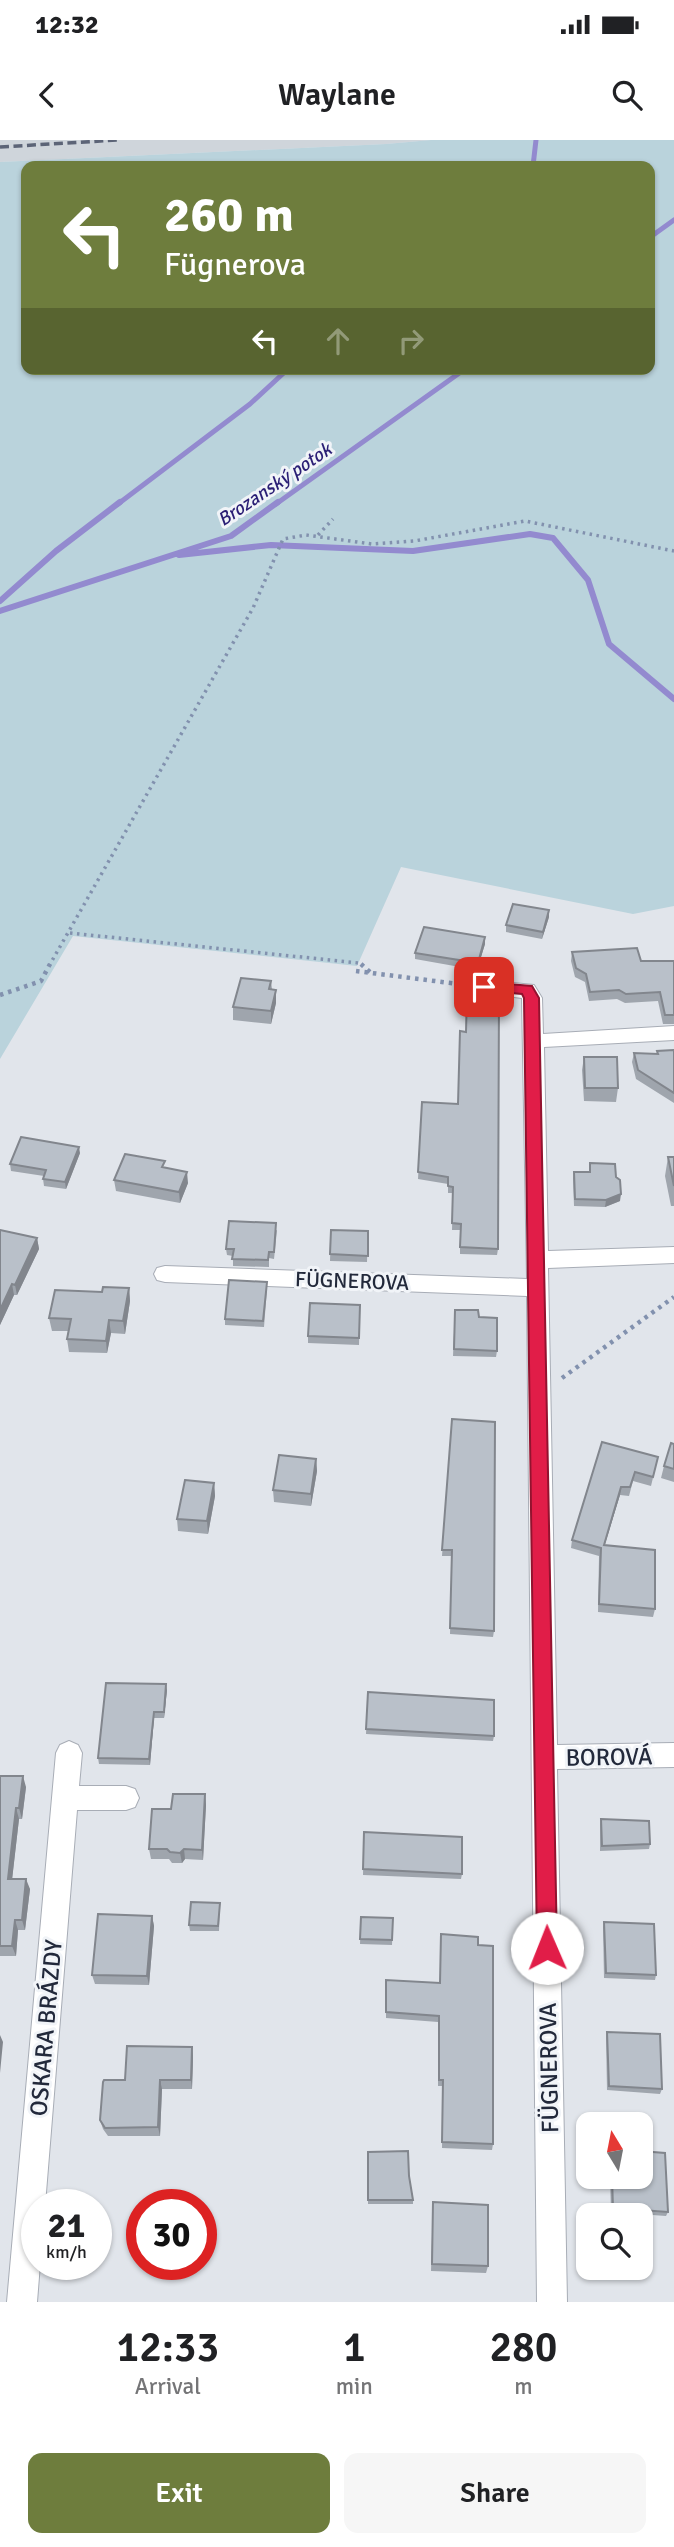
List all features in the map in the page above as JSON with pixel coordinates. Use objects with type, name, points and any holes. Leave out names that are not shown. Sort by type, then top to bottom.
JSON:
[{"type":"street","name":"FÜGNEROVA","points":[[484,987],[527,990],[532,998],[552,2302]]},
{"type":"street","points":[[534,1041],[674,1033]]},
{"type":"street","points":[[537,1260],[674,1255]]},
{"type":"street","name":"FÜGNEROVA","points":[[165,1274],[538,1288]]},
{"type":"street","name":"OSKARA BRÁZDY","points":[[22,2302],[69,1753]]},
{"type":"street","name":"BOROVÁ","points":[[544,1757],[674,1755]]},
{"type":"street","points":[[66,1798],[126,1798]]},
{"type":"path","points":[[317,536],[333,519]]},
{"type":"path","points":[[0,995],[41,981],[253,608],[283,539],[317,536],[372,544],[414,541],[525,521],[674,551]]},
{"type":"path","points":[[69,933],[359,963],[371,973]]},
{"type":"path","points":[[356,971],[456,984]]},
{"type":"path","points":[[539,1390],[566,1376],[674,1297]]},
{"type":"shaded area","points":[[0,140],[431,140],[386,144],[0,162]]},
{"type":"shaded area","points":[[431,140],[674,140],[674,906],[633,914],[401,867],[357,966],[73,936],[0,1059],[0,162],[21,161],[21,375],[655,375],[655,161],[21,161]]},
{"type":"building","points":[[513,904],[549,910],[543,932],[506,925]]},
{"type":"building","points":[[424,927],[485,937],[478,963],[415,953]]},
{"type":"building","points":[[637,948],[641,961],[674,961],[674,1015],[665,1015],[660,992],[590,992],[586,974],[576,968],[572,952]]},
{"type":"building","points":[[241,978],[271,981],[269,989],[276,990],[271,1011],[233,1007]]},
{"type":"building","points":[[467,990],[499,991],[498,1249],[460,1247],[461,1224],[452,1223],[453,1187],[448,1186],[448,1177],[418,1172],[422,1102],[458,1104],[460,1031],[466,1032]]},
{"type":"building","points":[[674,1050],[674,1093],[638,1070],[634,1053],[658,1054],[657,1051]]},
{"type":"building","points":[[584,1057],[617,1057],[618,1088],[585,1088]]},
{"type":"building","points":[[21,1137],[79,1147],[65,1182],[43,1179],[46,1170],[10,1164]]},
{"type":"building","points":[[125,1154],[165,1161],[162,1167],[187,1172],[179,1192],[114,1180]]},
{"type":"building","points":[[668,1157],[674,1157],[674,1186]]},
{"type":"building","points":[[590,1163],[615,1164],[621,1194],[606,1200],[575,1199],[574,1172],[590,1172]]},
{"type":"building","points":[[229,1221],[276,1223],[274,1252],[269,1252],[268,1260],[232,1259],[234,1249],[226,1249]]},
{"type":"building","points":[[0,1230],[37,1238],[0,1310]]},
{"type":"building","points":[[331,1230],[368,1231],[368,1256],[330,1254]]},
{"type":"building","points":[[229,1280],[267,1282],[263,1321],[225,1319]]},
{"type":"building","points":[[103,1287],[129,1288],[123,1321],[109,1320],[106,1341],[67,1339],[71,1319],[49,1318],[55,1290],[102,1292]]},
{"type":"building","points":[[310,1303],[360,1305],[359,1338],[308,1336]]},
{"type":"building","points":[[455,1310],[478,1310],[479,1317],[497,1318],[497,1351],[454,1349]]},
{"type":"building","points":[[452,1419],[495,1422],[494,1631],[450,1628],[452,1550],[442,1550]]},
{"type":"building","points":[[602,1442],[658,1457],[653,1477],[635,1472],[630,1487],[621,1487],[604,1545],[655,1550],[655,1609],[599,1604],[601,1548],[572,1540]]},
{"type":"building","points":[[671,1443],[674,1444],[674,1469],[664,1466]]},
{"type":"building","points":[[279,1455],[316,1459],[311,1494],[273,1490]]},
{"type":"building","points":[[185,1480],[214,1483],[207,1521],[177,1519]]},
{"type":"building","points":[[106,1683],[166,1684],[164,1712],[154,1712],[149,1759],[98,1758]]},
{"type":"building","points":[[368,1692],[494,1700],[494,1736],[366,1729]]},
{"type":"building","points":[[0,1776],[23,1776],[19,1808],[16,1808],[8,1879],[26,1879],[22,1920],[15,1920],[12,1946],[0,1946]]},
{"type":"building","points":[[173,1794],[205,1794],[202,1850],[184,1849],[180,1853],[167,1849],[149,1849],[152,1809],[171,1809]]},
{"type":"building","points":[[601,1819],[649,1821],[650,1844],[602,1846]]},
{"type":"building","points":[[364,1832],[462,1837],[462,1874],[363,1869]]},
{"type":"building","points":[[191,1902],[220,1903],[218,1926],[189,1925]]},
{"type":"building","points":[[98,1914],[152,1916],[147,1976],[92,1975]]},
{"type":"building","points":[[361,1917],[393,1918],[392,1940],[360,1939]]},
{"type":"building","points":[[604,1922],[654,1924],[656,1975],[606,1973]]},
{"type":"building","points":[[441,1934],[478,1937],[478,1945],[493,1946],[493,2144],[442,2142],[443,2080],[439,2080],[439,2016],[386,2012],[386,1980],[440,1983]]},
{"type":"building","points":[[607,2032],[660,2034],[662,2089],[609,2086]]},
{"type":"building","points":[[127,2046],[192,2047],[191,2080],[160,2080],[158,2127],[105,2128],[100,2120],[103,2082],[125,2080]]},
{"type":"building","points":[[408,2151],[413,2200],[368,2200],[368,2152]]},
{"type":"building","points":[[653,2152],[665,2153],[668,2212],[653,2211],[653,2203],[613,2203],[612,2189],[653,2189]]},
{"type":"building","points":[[433,2202],[488,2205],[488,2266],[432,2264]]},
{"type":"waterway","points":[[534,161],[536,140]]},
{"type":"waterway","name":"Brozanský potok","points":[[655,234],[674,220]]},
{"type":"waterway","points":[[118,504],[250,404],[281,375]]},
{"type":"waterway","name":"Brozanský potok","points":[[276,504],[457,375]]},
{"type":"waterway","points":[[0,601],[56,551],[120,502]]},
{"type":"waterway","name":"Brozanský potok","points":[[0,611],[231,536],[278,502]]},
{"type":"waterway","points":[[179,555],[271,545],[413,551],[530,534],[553,538],[588,580],[609,644],[674,699]]},
{"type":"railway","points":[[0,147],[118,140]]},
{"type":"route","points":[[484,987],[527,990],[532,998],[547,1948]]}]
